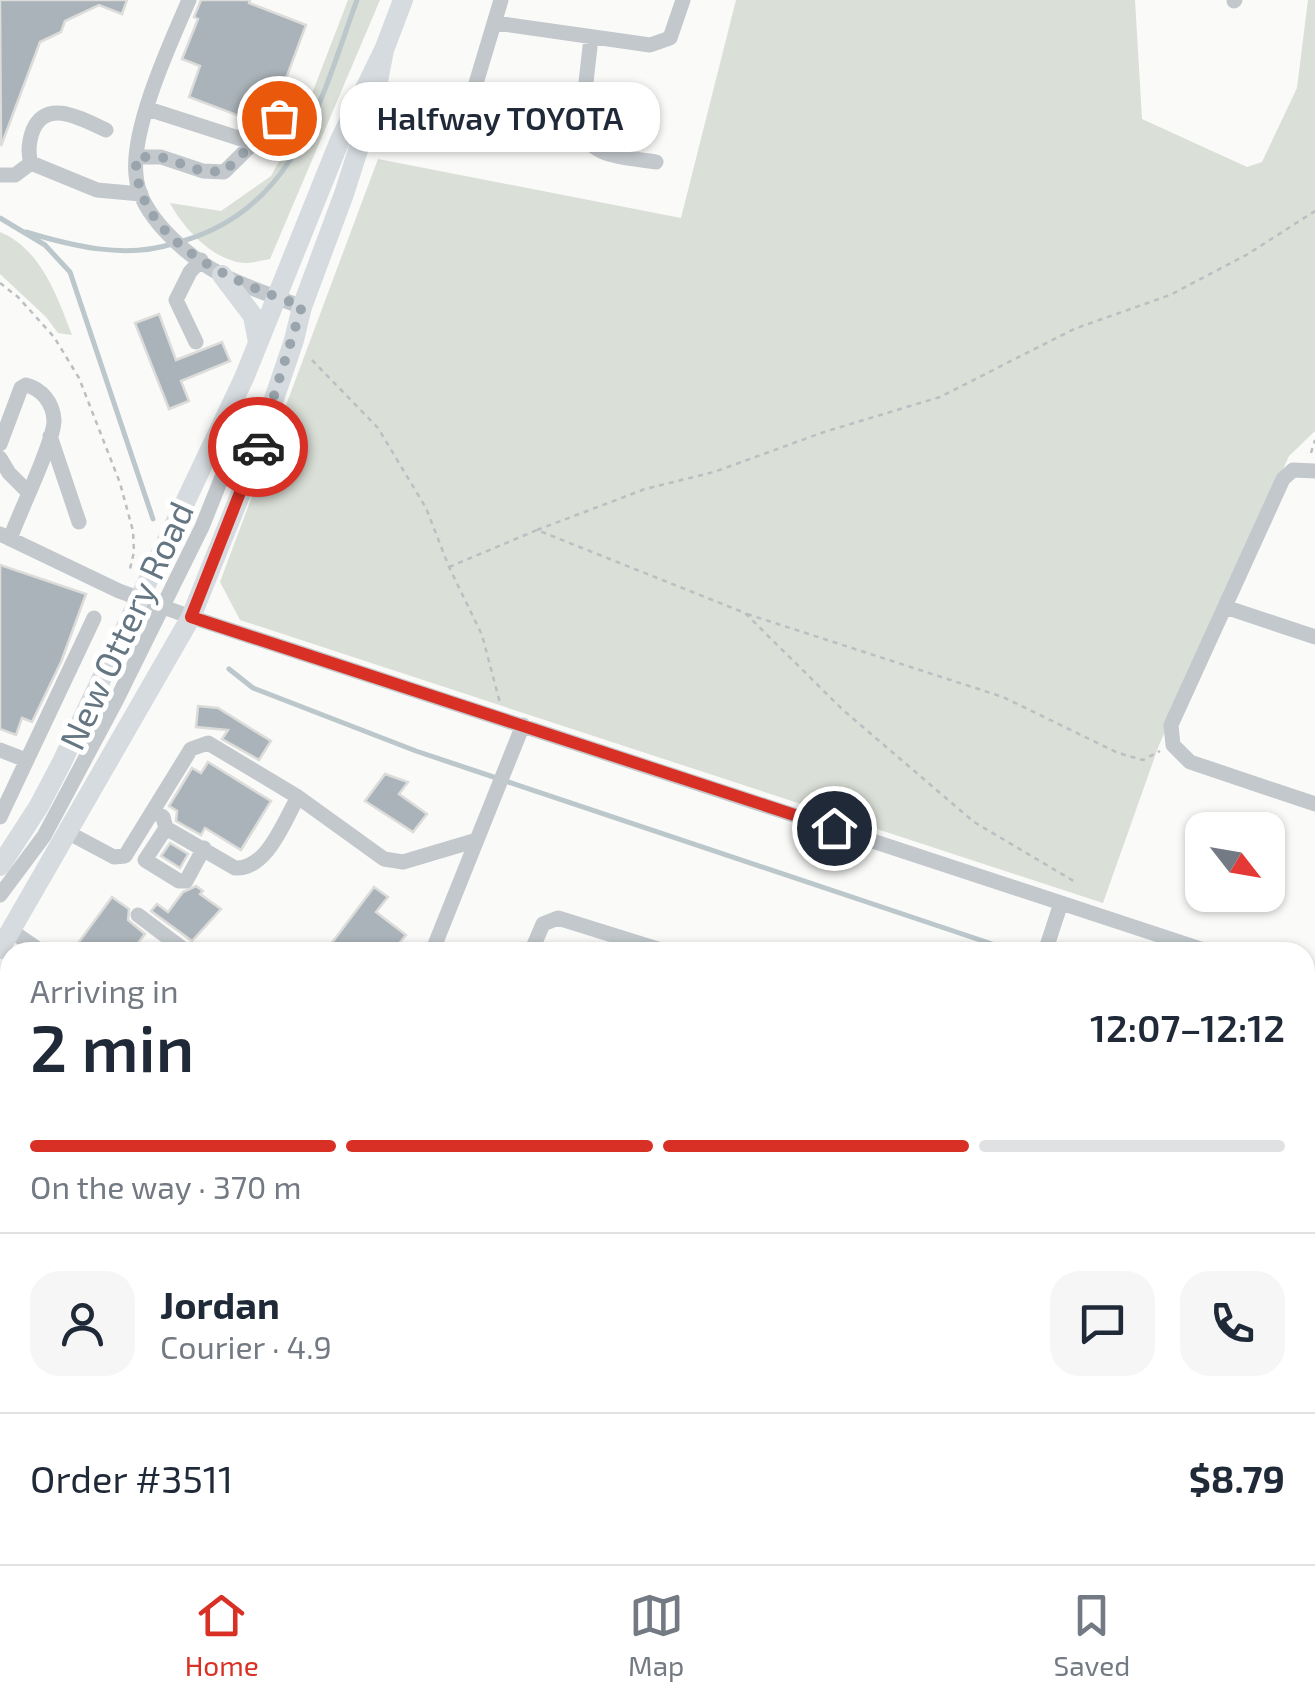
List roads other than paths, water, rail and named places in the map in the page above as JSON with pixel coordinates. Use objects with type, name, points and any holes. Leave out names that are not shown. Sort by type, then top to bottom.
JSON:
[{"type":"main road","name":"New Ottery Road","points":[[0,866],[55,776],[258,344],[340,140],[384,50],[403,0]]},
{"type":"main road","name":"New Ottery Road","points":[[4,942],[191,617],[249,474],[302,306],[375,98],[384,50]]},
{"type":"main road","points":[[222,275],[253,316],[258,344]]},
{"type":"street","points":[[189,0],[140,128],[136,176],[141,194],[156,219],[222,275],[302,306]]},
{"type":"street","points":[[462,130],[501,0]]},
{"type":"street","points":[[496,23],[639,45],[662,43],[674,31],[683,0]]},
{"type":"street","points":[[591,38],[581,126],[584,140],[600,152],[656,162]]},
{"type":"street","points":[[136,157],[161,157],[216,174],[234,164],[279,118],[296,91]]},
{"type":"street","points":[[148,109],[254,143]]},
{"type":"street","points":[[106,130],[57,112],[46,114],[39,118],[31,136],[31,163],[97,190],[141,194]]},
{"type":"street","points":[[0,175],[15,175],[31,163]]},
{"type":"street","points":[[196,342],[176,300],[197,257]]},
{"type":"street","points":[[0,444],[16,395],[26,385],[39,390],[54,424],[5,537],[139,598],[1180,942]]},
{"type":"street","points":[[50,436],[79,522]]},
{"type":"street","points":[[0,895],[44,836],[163,607],[234,447]]},
{"type":"street","points":[[0,458],[27,491]]},
{"type":"street","points":[[1315,471],[1294,470],[1283,479],[1172,724],[1173,745],[1197,766],[1315,804]]},
{"type":"street","points":[[1225,607],[1315,637]]},
{"type":"street","points":[[0,817],[94,618]]},
{"type":"street","points":[[436,942],[523,725]]},
{"type":"street","points":[[67,832],[120,858],[125,856],[191,749],[208,742],[298,797],[384,859],[394,862],[477,840]]},
{"type":"street","points":[[0,750],[26,760]]},
{"type":"street","points":[[153,811],[163,817],[166,828],[235,868],[254,865],[298,797]]},
{"type":"street","points":[[166,828],[145,860],[178,881],[186,881],[204,848]]},
{"type":"street","points":[[1048,942],[1061,903]]},
{"type":"street","points":[[138,915],[174,942]]},
{"type":"street","points":[[535,942],[543,924],[558,918],[635,942]]},
{"type":"street","points":[[10,930],[27,942]]},
{"type":"street","points":[[0,1026],[0,1036]]},
{"type":"waterway","points":[[183,241],[222,225],[253,203],[279,176],[316,111],[357,0]]},
{"type":"waterway","points":[[0,218],[45,245],[70,272],[153,519]]},
{"type":"waterway","points":[[26,232],[80,246],[117,250],[172,244]]},
{"type":"waterway","points":[[229,669],[253,688],[416,751],[986,942]]},
{"type":"place","name":"Halfway TOYOTA","points":[[279,118]]}]
